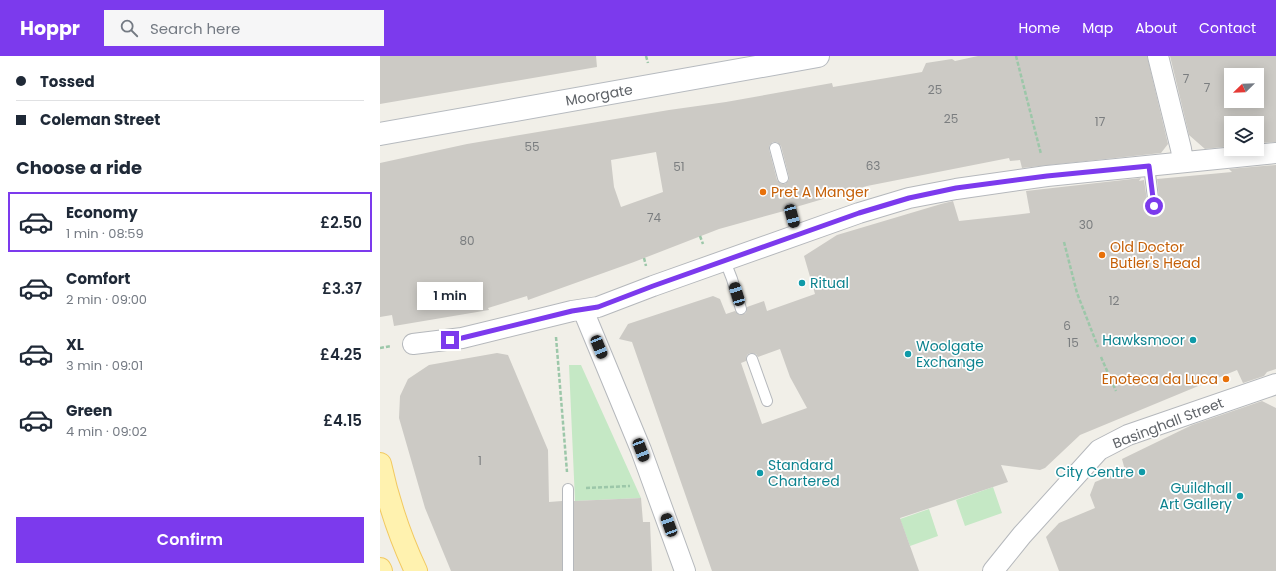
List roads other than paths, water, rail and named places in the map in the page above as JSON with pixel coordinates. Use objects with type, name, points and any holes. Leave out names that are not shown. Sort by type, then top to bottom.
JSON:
[{"type":"main road","points":[[380,464],[388,498],[399,531],[416,571]]},
{"type":"street","name":"Moorgate","points":[[380,134],[650,87],[742,62],[818,56]]},
{"type":"street","points":[[1158,56],[1183,162]]},
{"type":"street","points":[[413,344],[462,338],[604,305],[653,286],[859,213],[909,198],[956,188],[1047,176],[1276,154]]},
{"type":"street","points":[[583,310],[641,450],[685,571]]},
{"type":"street","name":"Basinghall Street","points":[[994,571],[1022,535],[1099,450],[1128,435],[1276,384]]},
{"type":"lane","points":[[775,148],[783,178]]},
{"type":"lane","points":[[1149,166],[1154,206]]},
{"type":"lane","points":[[790,209],[797,235]]},
{"type":"lane","points":[[725,261],[741,309]]},
{"type":"lane","points":[[752,359],[767,401]]},
{"type":"lane","points":[[568,489],[568,571]]},
{"type":"place","name":"Pret A Manger","points":[[763,192]]},
{"type":"place","name":"Old Doctor Butler's Head","points":[[1102,255]]},
{"type":"place","name":"Ritual","points":[[802,283]]},
{"type":"place","name":"Hawksmoor","points":[[1193,340]]},
{"type":"place","name":"Woolgate Exchange","points":[[908,354]]},
{"type":"place","name":"Enoteca da Luca","points":[[1226,379]]},
{"type":"place","name":"City Centre","points":[[1142,472]]},
{"type":"place","name":"Standard Chartered","points":[[760,473]]},
{"type":"place","name":"Guildhall Art Gallery","points":[[1240,496]]}]
